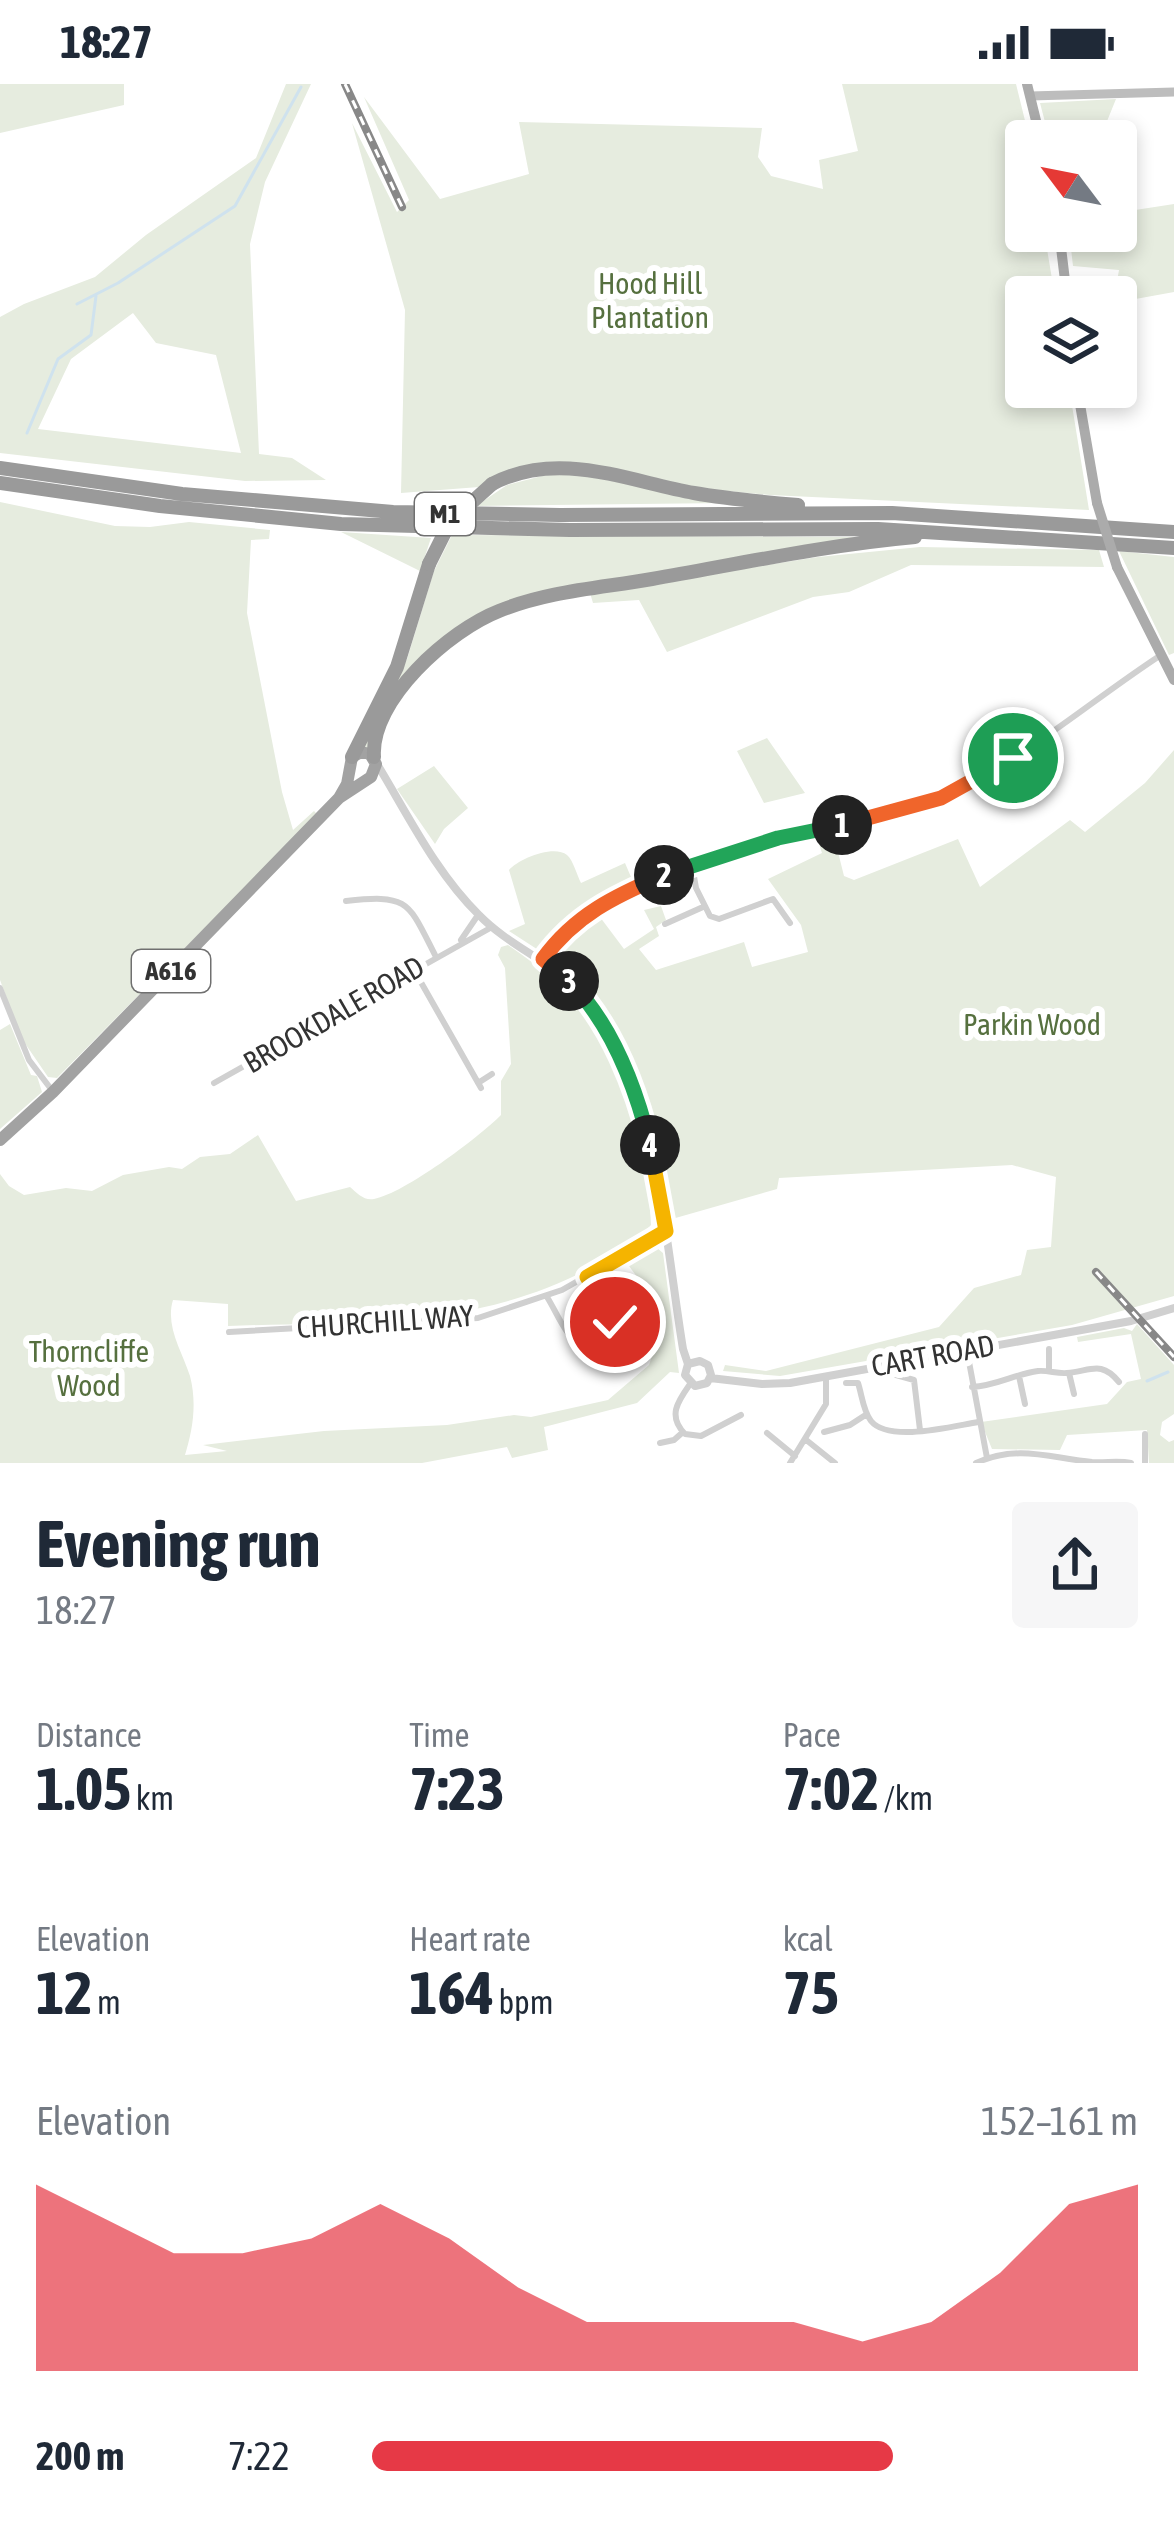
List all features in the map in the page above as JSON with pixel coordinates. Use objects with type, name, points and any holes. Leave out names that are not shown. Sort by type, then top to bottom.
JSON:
[{"type":"highway","name":"M1","points":[[351,764],[397,667],[429,564],[450,522],[492,484],[525,472],[570,467],[732,499],[1174,532]]},
{"type":"highway","name":"M1","points":[[0,468],[182,494],[416,513],[892,513]]},
{"type":"highway","name":"M1","points":[[0,483],[341,524],[570,530],[856,528],[1174,548]]},
{"type":"highway","name":"M1","points":[[375,759],[379,725],[420,667],[458,634],[501,610],[549,595],[817,550],[911,537],[1022,536]]},
{"type":"highway","points":[[367,779],[356,778],[351,764],[361,752],[375,759]]},
{"type":"highway","name":"A616","points":[[0,1140],[53,1092],[339,798],[376,770],[375,759]]},
{"type":"highway","name":"A616","points":[[339,798],[351,764]]},
{"type":"main road","points":[[1036,120],[1029,90],[1174,92]]},
{"type":"main road","points":[[1081,408],[1097,503],[1117,566],[1174,680]]},
{"type":"street","points":[[543,959],[570,926],[593,909],[679,869],[941,798],[1040,741],[1161,656]]},
{"type":"street","points":[[375,759],[448,879],[492,927],[543,959],[574,986],[628,1077],[644,1124],[666,1231],[690,1384]]},
{"type":"street","points":[[367,779],[390,788]]},
{"type":"street","points":[[692,864],[703,907],[710,916],[719,919],[773,898],[790,923]]},
{"type":"street","points":[[346,901],[388,897],[403,902],[436,957]]},
{"type":"street","points":[[665,924],[703,907]]},
{"type":"street","name":"BROOKDALE ROAD","points":[[455,947],[478,915]]},
{"type":"street","name":"BROOKDALE ROAD","points":[[214,1083],[492,927]]},
{"type":"street","points":[[414,970],[479,1085],[493,1074]]},
{"type":"street","points":[[0,988],[29,1060],[53,1092]]},
{"type":"street","name":"CHURCHILL WAY","points":[[229,1332],[478,1318],[547,1297],[666,1231]]},
{"type":"street","points":[[547,1297],[578,1342],[591,1348],[605,1344],[614,1332],[614,1319],[587,1277]]},
{"type":"street","name":"CART ROAD","points":[[710,1378],[776,1384],[1174,1308]]},
{"type":"street","points":[[1049,1348],[1049,1371]]},
{"type":"street","points":[[967,1351],[987,1458]]},
{"type":"street","points":[[1106,1369],[1112,1359]]},
{"type":"street","points":[[688,1364],[705,1362],[710,1369],[710,1378],[702,1386],[690,1384]]},
{"type":"street","points":[[972,1387],[1090,1367],[1106,1369],[1119,1382]]},
{"type":"street","points":[[1069,1372],[1074,1394]]},
{"type":"street","points":[[896,1375],[914,1380],[920,1430]]},
{"type":"street","points":[[767,1433],[792,1460],[827,1400],[826,1376]]},
{"type":"street","points":[[1019,1376],[1025,1404]]},
{"type":"street","points":[[846,1383],[858,1383],[867,1414],[886,1431],[978,1422]]},
{"type":"street","points":[[683,1432],[674,1411],[690,1384]]},
{"type":"street","points":[[824,1432],[867,1414]]},
{"type":"street","points":[[683,1432],[701,1436],[741,1415]]},
{"type":"street","points":[[660,1443],[683,1432]]},
{"type":"street","points":[[1145,1434],[1145,1463]]},
{"type":"street","points":[[806,1439],[835,1463]]},
{"type":"street","points":[[976,1463],[1024,1451],[1095,1463],[1131,1463]]},
{"type":"green space","points":[[0,84],[124,84],[124,105],[0,133]]},
{"type":"green space","points":[[286,84],[311,84],[265,182],[250,244],[259,454],[292,458],[326,480],[245,481],[0,453],[0,317],[95,277],[256,158]],"holes":[[[133,313],[156,343],[216,355],[241,453],[38,429],[71,359]]]},
{"type":"green space","name":"Hood Hill Plantation","points":[[842,84],[1016,84],[1025,120],[1005,120],[1005,252],[1048,252],[1052,276],[1005,276],[1005,408],[1072,408],[1089,510],[770,495],[696,488],[586,465],[479,487],[401,493],[405,310],[352,123],[397,212],[409,200],[364,97],[440,199],[529,174],[519,122],[762,128],[758,157],[771,176],[823,189],[819,160],[858,151]]},
{"type":"green space","points":[[1116,99],[1108,120],[1044,120],[1040,103]]},
{"type":"green space","points":[[1174,204],[1174,292],[1137,299],[1137,276],[1073,266],[1071,252],[1137,252],[1137,210]]},
{"type":"green space","points":[[561,471],[726,503],[476,506],[507,485]]},
{"type":"green space","points":[[0,502],[115,526],[189,522],[270,530],[269,539],[251,540],[247,613],[293,830],[314,811],[317,814],[57,1078],[48,1077],[22,1039],[0,980]]},
{"type":"green space","points":[[341,532],[431,538],[420,571]]},
{"type":"green space","points":[[452,535],[862,537],[543,593],[425,656],[369,748],[362,748],[407,659],[434,571]]},
{"type":"green space","points":[[920,547],[1099,550],[1104,567],[911,565],[849,592],[813,597],[667,652],[639,600],[593,603],[590,593],[818,557]]},
{"type":"green space","points":[[1119,551],[1174,557],[1174,653],[1169,655]]},
{"type":"green space","points":[[767,738],[805,793],[764,803],[737,751]]},
{"type":"green space","name":"Parkin Wood","points":[[1174,750],[1174,1296],[1072,1325],[780,1376],[723,1371],[725,1365],[766,1371],[939,1327],[974,1288],[1021,1275],[1027,1250],[1051,1247],[1056,1177],[1012,1165],[779,1178],[777,1189],[672,1219],[648,1110],[607,1010],[552,948],[546,955],[509,931],[525,924],[509,870],[536,854],[561,852],[571,860],[581,883],[625,863],[634,884],[591,905],[624,949],[654,929],[644,910],[661,906],[666,920],[656,927],[659,936],[639,949],[656,970],[744,942],[752,967],[808,952],[801,925],[768,879],[822,853],[816,835],[833,832],[844,876],[854,880],[958,839],[980,887],[1070,820],[1085,832],[1145,783]]},
{"type":"green space","points":[[434,766],[468,808],[435,844],[397,789]]},
{"type":"green space","name":"Thorncliffe Wood","points":[[508,945],[574,1001],[617,1065],[641,1139],[651,1225],[620,1251],[555,1285],[464,1311],[372,1322],[228,1326],[228,1304],[173,1300],[173,1329],[193,1396],[185,1455],[227,1451],[203,1445],[324,1431],[531,1417],[608,1400],[649,1365],[656,1344],[655,1301],[626,1262],[657,1248],[663,1253],[679,1373],[670,1372],[637,1403],[544,1427],[548,1450],[512,1458],[507,1447],[422,1463],[0,1463],[0,1174],[24,1195],[66,1188],[92,1191],[123,1175],[182,1169],[200,1157],[230,1154],[258,1135],[296,1201],[350,1187],[367,1199],[387,1195],[440,1163],[501,1115],[501,1081],[511,1064],[505,968],[498,955]]},
{"type":"green space","points":[[10,1024],[42,1092],[0,1129],[0,1030]]},
{"type":"green space","points":[[1137,1324],[1174,1365],[1174,1414],[1162,1422],[1160,1435],[1174,1440],[1174,1463],[1149,1463],[1147,1430],[1067,1435],[1060,1450],[992,1449],[981,1422],[1107,1404],[1127,1382],[1141,1379],[1131,1334],[1078,1342],[1077,1337],[1124,1328],[1132,1331]]},
{"type":"waterway","points":[[77,304],[118,283],[235,206],[301,87]]},
{"type":"waterway","points":[[27,433],[58,359],[91,335],[96,296]]},
{"type":"waterway","points":[[1147,1381],[1168,1372]]},
{"type":"railway","points":[[345,84],[402,207]]},
{"type":"railway","points":[[1096,1272],[1174,1357]]},
{"type":"route","points":[[615,1322],[587,1277],[666,1231],[657,1177],[639,1107],[612,1046],[590,1006],[543,959],[570,926],[593,909],[658,877],[778,838],[941,798],[1013,758]]}]
